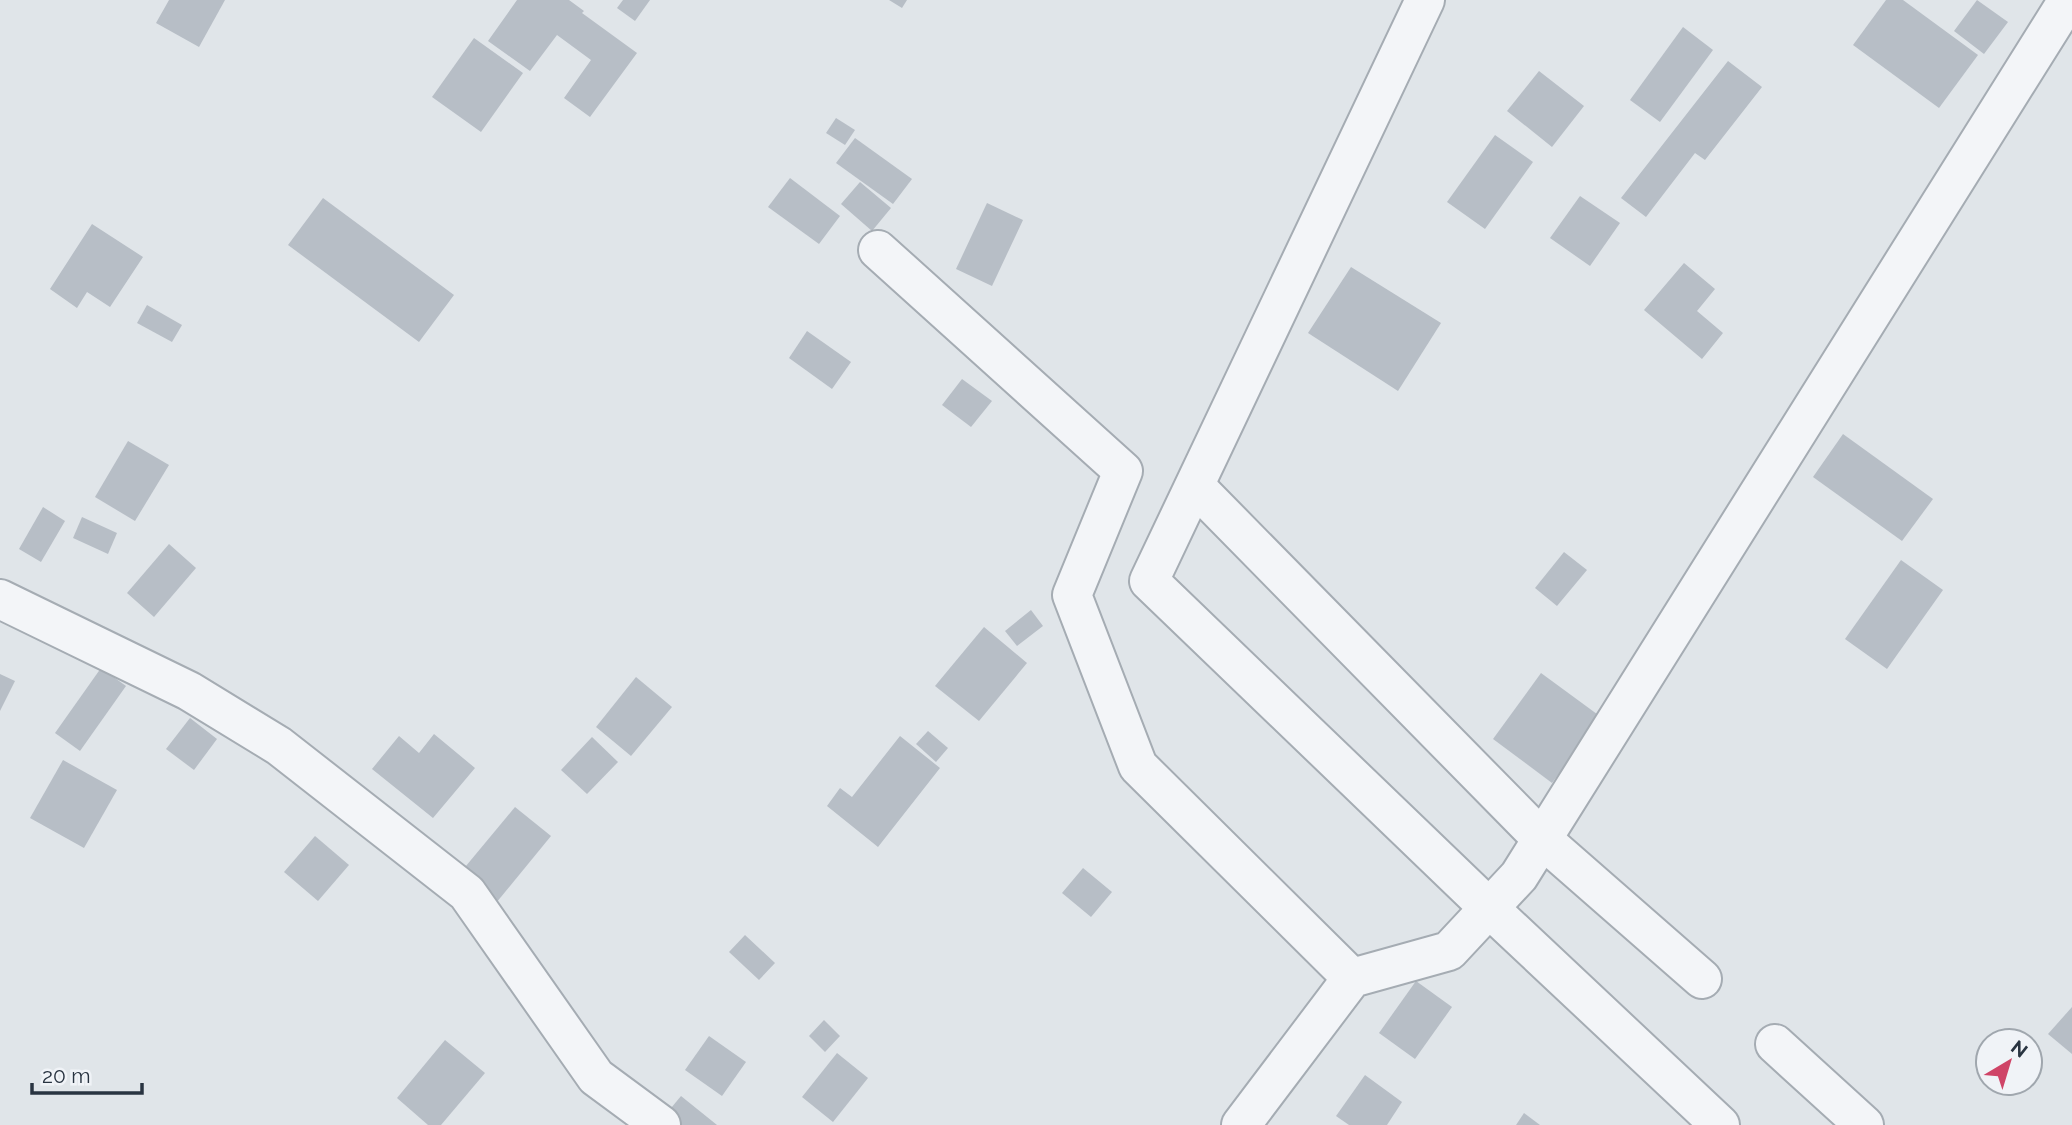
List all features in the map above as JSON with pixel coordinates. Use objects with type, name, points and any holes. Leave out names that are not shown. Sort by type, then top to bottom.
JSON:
[{"type":"street","points":[[1425,0],[1149,581],[1489,908],[1720,1125]]},
{"type":"street","points":[[1241,1125],[1352,978],[1449,951],[1519,876],[2068,0]]},
{"type":"street","points":[[878,250],[1123,471],[1072,595],[1138,766],[1352,978]]},
{"type":"street","points":[[1195,486],[1542,839],[1702,979]]},
{"type":"street","points":[[0,599],[189,691],[279,746],[467,893],[596,1077],[661,1125]]},
{"type":"street","points":[[1775,1044],[1864,1125]]},
{"type":"building","points":[[169,0],[225,0],[199,47],[156,23]]},
{"type":"building","points":[[517,0],[569,0],[584,11],[582,13],[637,53],[590,117],[564,98],[591,60],[557,35],[530,71],[488,41]]},
{"type":"building","points":[[623,0],[650,0],[635,21],[617,8]]},
{"type":"building","points":[[889,0],[907,0],[902,8]]},
{"type":"building","points":[[1886,0],[1903,0],[1978,55],[1939,108],[1853,45]]},
{"type":"building","points":[[1977,0],[2008,22],[1984,54],[1954,31]]},
{"type":"building","points":[[1683,27],[1713,50],[1660,122],[1630,100]]},
{"type":"building","points":[[474,38],[523,73],[481,132],[432,97]]},
{"type":"building","points":[[1728,61],[1762,87],[1705,160],[1695,153],[1646,217],[1621,198]]},
{"type":"building","points":[[1539,71],[1584,106],[1552,147],[1507,111]]},
{"type":"building","points":[[836,118],[855,130],[845,145],[826,133]]},
{"type":"building","points":[[1495,135],[1533,162],[1485,229],[1447,202]]},
{"type":"building","points":[[855,138],[912,179],[893,204],[836,163]]},
{"type":"building","points":[[790,178],[840,216],[819,244],[768,207]]},
{"type":"building","points":[[860,182],[891,208],[872,231],[841,204]]},
{"type":"building","points":[[1580,196],[1620,223],[1590,266],[1550,238]]},
{"type":"building","points":[[323,198],[454,295],[419,342],[288,245]]},
{"type":"building","points":[[987,203],[1023,220],[992,286],[956,269]]},
{"type":"building","points":[[92,224],[143,257],[110,307],[87,292],[77,308],[50,289]]},
{"type":"building","points":[[1684,263],[1715,289],[1697,311],[1723,333],[1702,359],[1644,310]]},
{"type":"building","points":[[1351,267],[1441,323],[1398,391],[1308,333]]},
{"type":"building","points":[[147,305],[182,325],[172,342],[137,323]]},
{"type":"building","points":[[807,331],[851,362],[832,389],[789,358]]},
{"type":"building","points":[[962,379],[992,401],[971,427],[942,405]]},
{"type":"building","points":[[1843,434],[1933,499],[1902,541],[1813,477]]},
{"type":"building","points":[[128,441],[169,465],[135,521],[95,497]]},
{"type":"building","points":[[43,507],[65,521],[41,562],[19,549]]},
{"type":"building","points":[[82,517],[117,533],[108,554],[73,538]]},
{"type":"building","points":[[169,544],[196,568],[154,617],[127,593]]},
{"type":"building","points":[[1564,552],[1587,570],[1557,606],[1535,588]]},
{"type":"building","points":[[1901,560],[1943,590],[1887,669],[1845,639]]},
{"type":"building","points":[[1031,610],[1043,626],[1017,646],[1005,631]]},
{"type":"building","points":[[984,627],[1027,663],[979,721],[935,686]]},
{"type":"building","points":[[101,668],[126,686],[80,751],[55,733]]},
{"type":"building","points":[[1541,673],[1601,717],[1552,783],[1493,739]]},
{"type":"building","points":[[0,674],[15,681],[0,711]]},
{"type":"building","points":[[636,677],[672,707],[631,756],[596,727]]},
{"type":"building","points":[[190,718],[217,739],[194,770],[166,749]]},
{"type":"building","points":[[928,731],[948,748],[936,762],[916,744]]},
{"type":"building","points":[[434,734],[475,768],[433,818],[372,769],[399,736],[419,753]]},
{"type":"building","points":[[900,736],[940,768],[878,847],[827,806],[840,788],[852,797]]},
{"type":"building","points":[[592,737],[618,762],[587,794],[561,770]]},
{"type":"building","points":[[63,760],[117,790],[84,848],[30,818]]},
{"type":"building","points":[[515,807],[551,836],[487,914],[451,884]]},
{"type":"building","points":[[315,836],[349,865],[318,901],[284,872]]},
{"type":"building","points":[[1083,868],[1112,892],[1091,917],[1062,893]]},
{"type":"building","points":[[745,935],[775,963],[759,980],[729,952]]},
{"type":"building","points":[[1416,981],[1452,1007],[1415,1059],[1379,1033]]},
{"type":"building","points":[[2072,1007],[2072,1054],[2048,1034]]},
{"type":"building","points":[[824,1020],[840,1036],[825,1052],[809,1036]]},
{"type":"building","points":[[709,1036],[746,1062],[722,1096],[685,1070]]},
{"type":"building","points":[[445,1040],[485,1073],[441,1125],[428,1125],[397,1098]]},
{"type":"building","points":[[837,1053],[868,1078],[833,1122],[802,1097]]},
{"type":"building","points":[[1365,1075],[1402,1102],[1387,1125],[1349,1125],[1336,1116]]},
{"type":"building","points":[[681,1096],[717,1125],[657,1125]]},
{"type":"building","points":[[1524,1113],[1540,1125],[1516,1125]]}]
